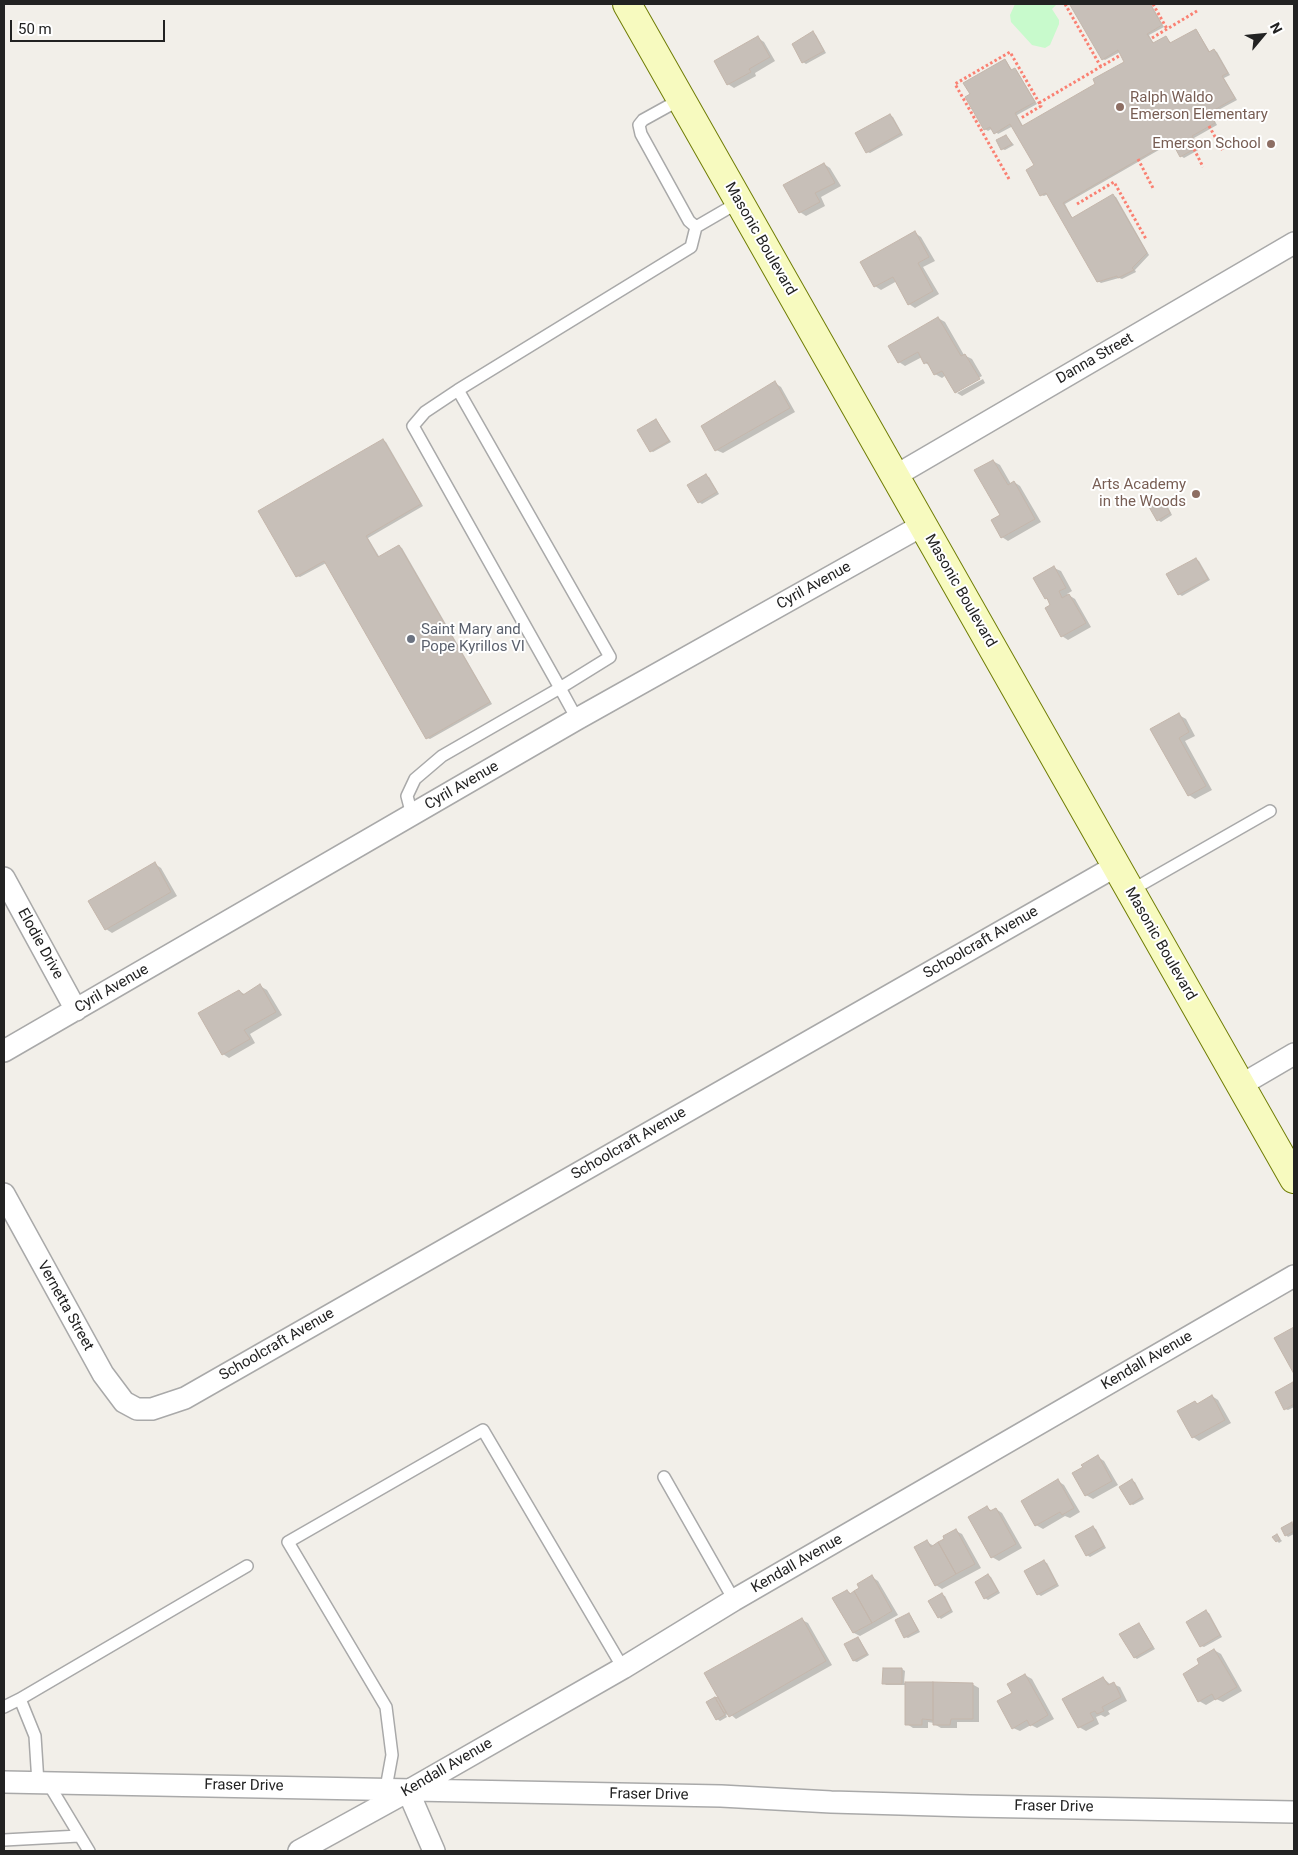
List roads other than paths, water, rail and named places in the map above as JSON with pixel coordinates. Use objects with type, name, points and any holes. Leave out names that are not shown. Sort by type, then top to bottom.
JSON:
[{"type":"street","name":"Masonic Boulevard","points":[[627,4],[1294,1179]]},
{"type":"street","name":"Danna Street","points":[[895,476],[1294,242]]},
{"type":"street","name":"Cyril Avenue","points":[[4,1051],[577,720],[923,525]]},
{"type":"street","name":"Schoolcraft Avenue","points":[[137,1409],[152,1409],[185,1398],[1116,866]]},
{"type":"street","name":"Elodie Drive","points":[[4,878],[76,1010]]},
{"type":"street","points":[[1241,1085],[1294,1054]]},
{"type":"street","name":"Vernetta Street","points":[[4,1194],[103,1374],[124,1402],[137,1409]]},
{"type":"street","name":"Kendall Avenue","points":[[299,1851],[623,1668],[734,1600],[1294,1276]]},
{"type":"street","name":"Fraser Drive","points":[[4,1782],[386,1788],[408,1791],[721,1796],[960,1806],[1294,1812]]},
{"type":"street","points":[[408,1791],[434,1851]]},
{"type":"lane","points":[[681,98],[643,120],[639,125],[641,134],[689,221],[696,227]]},
{"type":"lane","points":[[577,720],[413,426],[425,412],[458,390],[690,247],[696,227],[739,202]]},
{"type":"lane","points":[[412,815],[407,796],[415,779],[442,756],[560,688],[610,656],[458,390]]},
{"type":"lane","points":[[1130,891],[1270,811]]},
{"type":"lane","points":[[386,1788],[392,1755],[386,1707],[288,1542],[483,1430],[623,1668]]},
{"type":"lane","points":[[664,1477],[734,1600]]},
{"type":"lane","points":[[4,1707],[247,1566]]},
{"type":"lane","points":[[20,1699],[36,1736],[43,1783],[89,1851]]},
{"type":"lane","points":[[4,1840],[79,1836]]},
{"type":"place","name":"Ralph Waldo Emerson Elementary","points":[[1120,107]]},
{"type":"place","name":"Emerson School","points":[[1271,144]]},
{"type":"place","name":"Arts Academy in the Woods","points":[[1196,494]]},
{"type":"place","name":"Saint Mary and Pope Kyrillos VI","points":[[411,639]]}]
